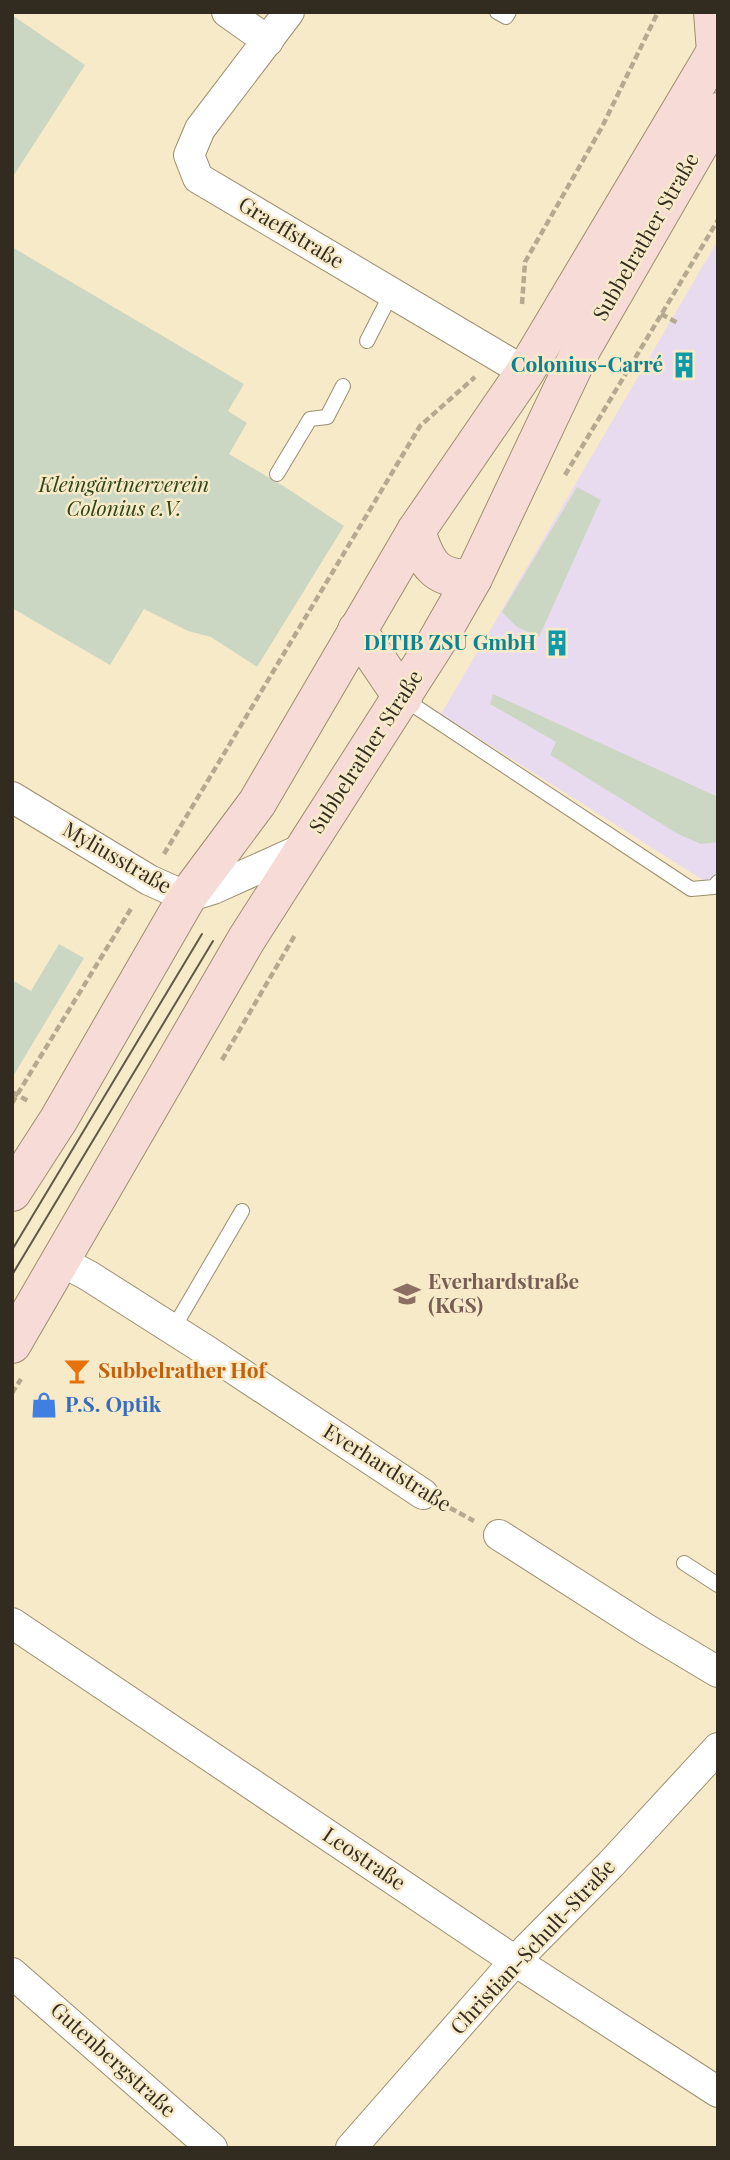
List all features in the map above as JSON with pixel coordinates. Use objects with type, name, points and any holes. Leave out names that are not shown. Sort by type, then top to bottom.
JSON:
[{"type":"main road","points":[[713,12],[717,50]]},
{"type":"main road","name":"Subbelrather Straße","points":[[12,1192],[59,1119],[187,897],[257,803],[512,364],[717,50]]},
{"type":"main road","name":"Subbelrather Straße","points":[[12,1344],[231,966],[302,849],[403,698],[473,578],[582,348],[718,113]]},
{"type":"main road","points":[[416,531],[424,556],[435,569],[448,577],[473,578]]},
{"type":"main road","points":[[357,630],[403,698]]},
{"type":"street","points":[[227,12],[268,41]]},
{"type":"street","name":"Graeffstraße","points":[[289,12],[200,129],[188,155],[198,178],[512,364]]},
{"type":"street","name":"Myliusstraße","points":[[12,797],[149,880],[187,897],[213,889],[302,849]]},
{"type":"street","name":"Everhardstraße","points":[[59,1260],[173,1329],[424,1494]]},
{"type":"street","points":[[499,1535],[718,1672]]},
{"type":"street","name":"Leostraße","points":[[12,1623],[515,1961],[718,2092]]},
{"type":"street","name":"Christian-Schult-Straße","points":[[351,2148],[515,1961],[611,1864],[718,1748]]},
{"type":"street","name":"Gutenbergstraße","points":[[12,1973],[212,2148]]},
{"type":"lane","points":[[497,12],[506,17],[509,12]]},
{"type":"lane","points":[[366,341],[393,292]]},
{"type":"lane","points":[[277,474],[310,419],[327,417],[343,386]]},
{"type":"lane","points":[[403,698],[691,889],[714,887],[718,882]]},
{"type":"lane","points":[[173,1329],[242,1211]]},
{"type":"lane","points":[[684,1563],[718,1584]]},
{"type":"path","points":[[149,880],[421,426],[512,364],[521,311],[525,262],[602,127],[658,12]]},
{"type":"path","points":[[661,314],[678,323]]},
{"type":"path","points":[[12,1103],[129,912]]},
{"type":"path","name":"Everhardstraße","points":[[424,1494],[499,1535]]},
{"type":"shaded area","points":[[718,240],[718,881],[714,887],[441,714]]},
{"type":"green space","points":[[12,15],[85,65],[12,178]]},
{"type":"green space","name":"Kleingärtnerverein Colonius e.V.","points":[[12,247],[244,384],[228,411],[247,423],[229,454],[344,526],[257,667],[211,637],[188,631],[144,609],[110,665],[12,608]]},
{"type":"green space","points":[[577,487],[601,500],[539,637],[517,627],[502,612]]},
{"type":"green space","points":[[493,694],[718,797],[718,842],[701,844],[678,834],[550,755],[556,742],[490,704]]},
{"type":"green space","points":[[59,944],[84,958],[12,1078],[12,980],[31,991]]},
{"type":"tram line","points":[[12,1250],[202,934]]},
{"type":"tram line","points":[[12,1275],[213,941]]},
{"type":"place","name":"Colonius-Carré","points":[[684,365]]},
{"type":"place","name":"DITIB ZSU GmbH","points":[[557,643]]},
{"type":"place","name":"Everhardstraße (KGS)","points":[[407,1294]]},
{"type":"place","name":"Subbelrather Hof","points":[[77,1371]]},
{"type":"place","name":"P.S. Optik","points":[[44,1405]]}]
